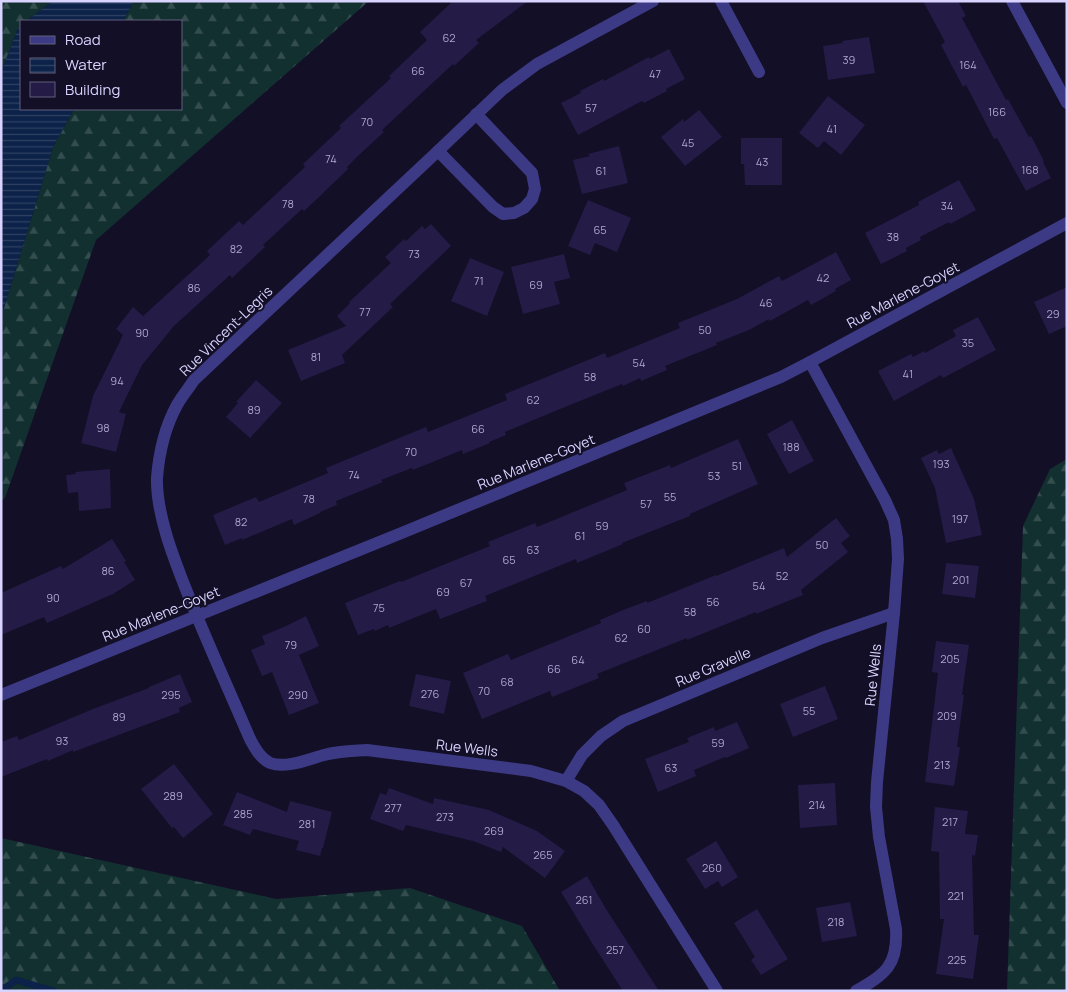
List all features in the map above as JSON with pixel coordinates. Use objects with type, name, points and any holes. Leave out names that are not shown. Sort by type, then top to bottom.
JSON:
[{"type":"street","name":"Rue Vincent-Legris","points":[[197,616],[165,531],[157,480],[160,454],[166,429],[178,404],[194,380],[502,90],[536,64],[653,1]]},
{"type":"street","points":[[721,1],[759,72]]},
{"type":"street","points":[[1012,1],[1067,103]]},
{"type":"street","points":[[438,151],[492,207],[503,214],[514,213],[524,208],[532,199],[535,189],[532,173],[476,114]]},
{"type":"street","name":"Rue Marlene-Goyet","points":[[1,695],[781,377],[1067,223]]},
{"type":"street","name":"Rue Wells","points":[[810,362],[885,500],[894,520],[897,539],[898,559],[894,613],[876,807],[879,837],[896,929],[897,944],[893,958],[886,970],[856,991]]},
{"type":"street","name":"Rue Gravelle","points":[[566,782],[582,755],[600,736],[623,721],[822,638],[894,613]]},
{"type":"street","name":"Rue Wells","points":[[197,616],[250,740],[259,754],[271,763],[303,762],[346,751],[368,750],[531,771],[566,782],[584,791],[600,805],[717,991]]},
{"type":"green space","points":[[1,1],[53,1],[27,20],[20,20],[20,26],[1,73]]},
{"type":"green space","points":[[134,1],[369,1],[96,240],[5,498],[1,501],[1,312],[4,308],[53,147],[73,110],[182,110],[182,20],[124,20]]},
{"type":"green space","points":[[1067,459],[1067,991],[1007,991],[1023,526],[1050,469]]},
{"type":"green space","points":[[1,838],[276,899],[410,888],[522,926],[560,991],[1,991]]},
{"type":"water","points":[[53,1],[134,1],[124,20],[27,20]]},
{"type":"water","points":[[20,26],[20,110],[73,110],[53,147],[4,308],[1,312],[1,73]]},
{"type":"building","points":[[453,1],[528,1],[476,40],[479,43],[454,66],[453,64],[382,130],[384,132],[317,199],[304,211],[302,209],[263,245],[265,247],[232,278],[230,275],[174,326],[142,365],[119,412],[126,414],[116,452],[81,443],[93,396],[123,335],[116,329],[133,307],[143,316],[210,255],[207,251],[239,221],[243,225],[305,167],[303,164],[341,128],[339,126],[391,78],[389,76],[427,40],[420,32]]},
{"type":"building","points":[[923,1],[958,1],[966,16],[962,18],[1006,100],[1008,99],[1029,137],[1031,136],[1051,178],[1026,191],[997,138],[994,139],[966,85],[963,87],[941,45],[945,42]]},
{"type":"building","points":[[869,37],[875,73],[828,80],[823,46]]},
{"type":"building","points":[[669,49],[685,79],[666,89],[667,91],[644,103],[642,101],[578,135],[561,103],[603,79],[604,81],[649,57],[650,59]]},
{"type":"building","points":[[828,96],[865,125],[841,155],[824,141],[818,148],[799,133]]},
{"type":"building","points":[[699,110],[722,137],[685,166],[661,137],[683,119],[684,122]]},
{"type":"building","points":[[741,138],[782,138],[782,185],[745,185],[744,164],[741,164]]},
{"type":"building","points":[[619,146],[628,183],[582,194],[573,160]]},
{"type":"building","points":[[959,180],[976,210],[920,237],[921,240],[906,248],[907,251],[881,264],[865,233],[919,205],[918,202]]},
{"type":"building","points":[[588,200],[631,218],[617,252],[595,243],[590,255],[568,246]]},
{"type":"building","points":[[431,224],[451,246],[390,304],[393,307],[342,355],[345,363],[301,381],[288,350],[346,326],[337,316],[349,302],[391,263],[385,257],[404,239],[406,241],[422,226],[425,229]]},
{"type":"building","points":[[836,252],[851,280],[811,305],[808,300],[770,321],[769,319],[749,330],[716,343],[717,345],[665,366],[667,370],[641,381],[640,378],[623,386],[622,384],[560,409],[505,432],[506,435],[463,454],[462,450],[413,470],[412,468],[381,480],[383,482],[336,501],[337,505],[294,525],[292,519],[225,545],[213,515],[256,497],[259,502],[328,473],[326,468],[426,427],[428,432],[507,400],[505,394],[605,353],[607,358],[680,328],[678,323],[737,299],[779,276],[782,281]]},
{"type":"building","points":[[564,254],[570,278],[554,282],[560,304],[523,314],[511,267]]},
{"type":"building","points":[[470,258],[504,272],[487,316],[451,301]]},
{"type":"building","points":[[1067,287],[1067,326],[1049,334],[1034,302]]},
{"type":"building","points":[[978,317],[996,350],[943,378],[941,375],[894,401],[878,371],[911,354],[913,357],[924,351],[925,353],[956,336],[953,330]]},
{"type":"building","points":[[256,380],[282,403],[250,438],[226,417],[238,403],[236,402]]},
{"type":"building","points":[[792,420],[814,461],[789,474],[767,434]]},
{"type":"building","points":[[738,439],[758,484],[690,514],[690,516],[577,563],[576,559],[485,596],[487,601],[440,619],[436,609],[389,628],[388,625],[375,631],[374,629],[358,635],[345,603],[490,546],[488,542],[535,523],[537,527],[627,490],[624,483],[670,465],[671,468]]},
{"type":"building","points":[[951,448],[974,499],[982,535],[946,543],[935,488],[921,458],[937,450],[939,454]]},
{"type":"building","points":[[110,469],[111,508],[79,511],[78,492],[68,493],[66,475],[76,474],[75,472]]},
{"type":"building","points":[[836,518],[850,536],[841,543],[848,552],[801,590],[803,595],[597,674],[599,678],[552,697],[550,691],[482,719],[463,673],[508,654],[511,660],[601,623],[600,620],[623,610],[647,601],[647,603],[784,548],[787,557]]},
{"type":"building","points":[[112,539],[135,580],[113,594],[47,623],[44,617],[1,635],[1,593],[61,566],[63,569]]},
{"type":"building","points":[[946,563],[979,566],[975,598],[942,594]]},
{"type":"building","points":[[306,616],[319,646],[299,655],[319,703],[289,715],[272,672],[262,676],[251,650],[265,644],[262,636]]},
{"type":"building","points":[[936,641],[969,645],[957,747],[960,747],[954,786],[925,782],[938,673],[932,672]]},
{"type":"building","points":[[180,674],[192,702],[179,708],[180,712],[1,777],[1,742],[17,736],[19,740]]},
{"type":"building","points":[[416,674],[451,681],[444,714],[409,706]]},
{"type":"building","points":[[825,686],[838,719],[793,737],[780,704]]},
{"type":"building","points":[[737,722],[749,748],[694,770],[696,776],[658,792],[645,759],[689,742],[687,738],[714,727],[715,731]]},
{"type":"building","points":[[174,764],[213,814],[183,838],[174,827],[172,828],[141,789]]},
{"type":"building","points":[[835,783],[837,825],[800,828],[798,785]]},
{"type":"building","points":[[389,788],[433,804],[434,798],[489,810],[537,831],[565,851],[545,878],[503,847],[501,852],[473,841],[406,825],[403,831],[370,819],[380,793],[386,795]]},
{"type":"building","points":[[237,792],[287,812],[290,801],[332,812],[320,856],[296,850],[299,841],[253,829],[250,835],[223,825]]},
{"type":"building","points":[[935,807],[968,811],[965,834],[978,835],[975,856],[972,855],[974,935],[979,935],[973,979],[936,974],[944,919],[940,919],[939,852],[931,851]]},
{"type":"building","points":[[716,841],[738,877],[722,887],[718,881],[705,889],[686,859]]},
{"type":"building","points":[[587,876],[659,991],[623,991],[592,943],[561,892]]},
{"type":"building","points":[[850,902],[857,936],[822,942],[816,908]]},
{"type":"building","points":[[757,909],[788,959],[761,975],[751,960],[755,957],[734,923]]},
{"type":"waterway","points":[[1,991],[16,980],[54,991]]}]
